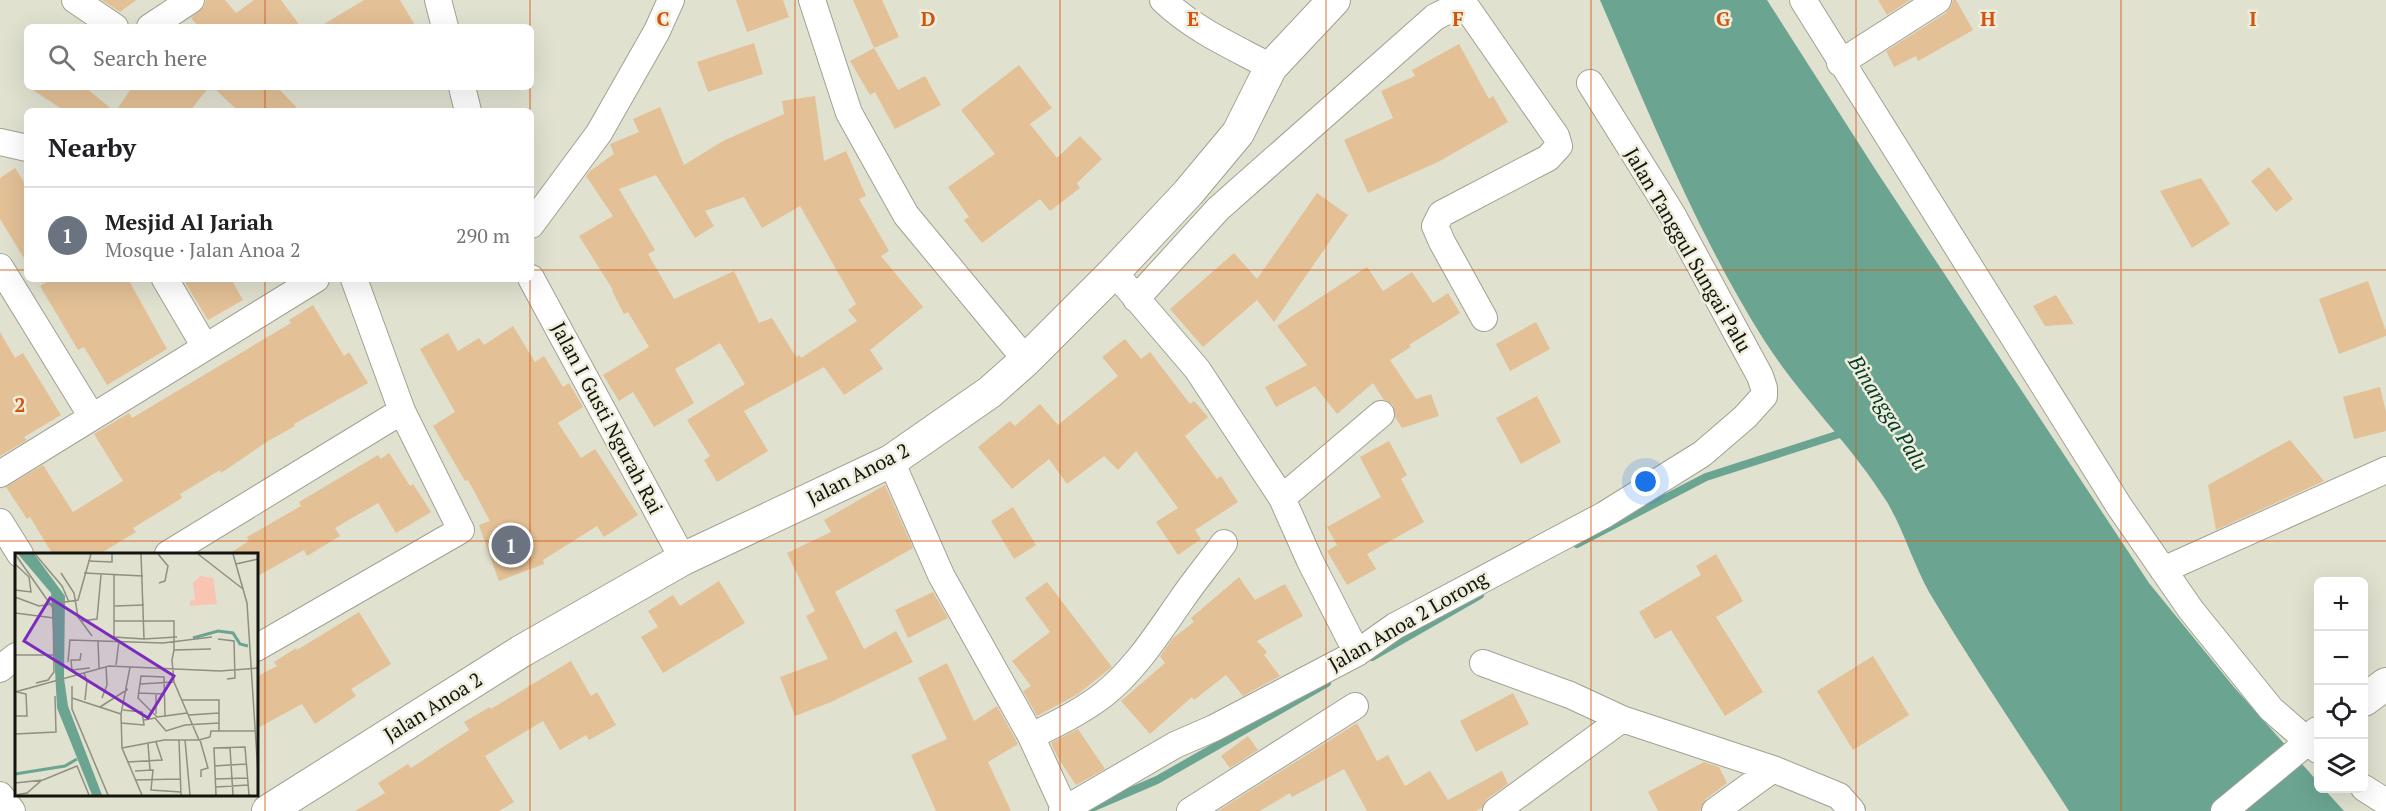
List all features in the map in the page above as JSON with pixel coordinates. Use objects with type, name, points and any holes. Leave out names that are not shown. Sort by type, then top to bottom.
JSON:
[{"type":"street","points":[[75,0],[111,24]]},
{"type":"street","points":[[155,24],[191,0]]},
{"type":"street","points":[[438,0],[444,24]]},
{"type":"street","points":[[534,221],[599,134],[657,31],[671,0]]},
{"type":"street","points":[[812,0],[849,112],[906,215],[1026,360]]},
{"type":"street","points":[[1163,0],[1181,17],[1200,29],[1271,67]]},
{"type":"street","name":"Jalan Anoa 2","points":[[268,811],[520,652],[683,559],[891,461],[990,392],[1026,360],[1114,272],[1188,193],[1238,133],[1271,67],[1334,0]]},
{"type":"street","points":[[1803,0],[1840,63],[2119,506],[2191,610],[2271,709],[2311,743],[2224,811]]},
{"type":"street","points":[[1840,63],[1938,0]]},
{"type":"street","points":[[1136,299],[1218,209],[1435,17],[1456,6],[1467,8],[1556,136],[1559,146],[1548,158],[1441,214],[1435,226],[1484,318]]},
{"type":"street","name":"Jalan Tanggul Sungai Palu","points":[[1590,83],[1672,214],[1760,376],[1764,396],[1745,417]]},
{"type":"street","points":[[463,90],[467,108]]},
{"type":"street","points":[[0,142],[24,147]]},
{"type":"street","points":[[0,267],[92,417]]},
{"type":"street","points":[[1114,272],[1197,369],[1282,498],[1310,561],[1357,653]]},
{"type":"street","points":[[167,282],[205,347]]},
{"type":"street","points":[[0,474],[311,282]]},
{"type":"street","points":[[258,647],[461,530],[402,411],[355,282]]},
{"type":"street","name":"Jalan I Gusti Ngurah Rai","points":[[533,282],[683,559]]},
{"type":"street","points":[[171,553],[402,411]]},
{"type":"street","points":[[1282,498],[1381,414]]},
{"type":"street","name":"Jalan Anoa 2 Lorong","points":[[1064,810],[1175,745],[1214,728],[1357,653],[1395,626],[1613,509],[1702,454],[1745,417]]},
{"type":"street","points":[[891,461],[941,575],[1031,736],[1064,810]]},
{"type":"street","points":[[2163,570],[2386,470]]},
{"type":"street","points":[[0,522],[19,553]]},
{"type":"street","points":[[1031,736],[1066,720],[1104,694],[1131,668],[1224,543]]},
{"type":"street","points":[[0,669],[15,657]]},
{"type":"street","points":[[1483,663],[1570,695],[1622,719],[1773,769],[1839,796],[1852,811]]},
{"type":"street","points":[[2368,697],[2386,684]]},
{"type":"street","points":[[1190,811],[1355,706]]},
{"type":"street","points":[[1496,811],[1622,719]]},
{"type":"street","points":[[1715,811],[1773,769]]},
{"type":"street","points":[[2368,791],[2386,802]]},
{"type":"street","points":[[0,795],[12,811]]},
{"type":"water","name":"Binangga Palu","points":[[1600,0],[1767,0],[1877,172],[2149,583],[2233,686],[2314,777],[2314,793],[2328,793],[2344,811],[2069,811],[1929,592],[1887,502],[1858,460],[1794,382],[1764,340],[1717,258],[1656,130]]},
{"type":"building","points":[[102,0],[136,0],[120,12]]},
{"type":"building","points":[[206,0],[225,0],[236,13],[254,0],[281,0],[299,24],[196,24],[191,18],[204,7]]},
{"type":"building","points":[[364,0],[400,0],[414,24],[324,24]]},
{"type":"building","points":[[736,0],[783,0],[789,17],[747,32]]},
{"type":"building","points":[[853,0],[882,0],[899,37],[874,48]]},
{"type":"building","points":[[1878,0],[1910,0],[1887,15]]},
{"type":"building","points":[[1953,0],[1956,0],[1973,30],[1918,61],[1916,56],[1894,67],[1886,51],[1946,13]]},
{"type":"building","points":[[754,43],[763,74],[708,92],[697,62]]},
{"type":"building","points":[[1459,44],[1489,99],[1493,96],[1508,122],[1438,162],[1368,193],[1344,140],[1393,118],[1381,91],[1415,76],[1412,70]]},
{"type":"building","points":[[874,48],[898,90],[925,76],[941,105],[895,129],[875,92],[870,95],[850,61]]},
{"type":"building","points":[[1019,65],[1052,108],[1030,124],[1057,158],[1080,136],[1102,159],[1077,183],[1080,188],[1050,211],[1040,199],[982,243],[964,220],[969,217],[948,187],[995,154],[961,110]]},
{"type":"building","points":[[33,90],[89,90],[110,108],[60,108]]},
{"type":"building","points":[[130,90],[207,90],[192,108],[118,108]]},
{"type":"building","points":[[216,90],[280,90],[297,108],[235,108]]},
{"type":"building","points":[[815,96],[824,161],[846,151],[866,196],[859,199],[889,251],[881,256],[923,307],[870,350],[883,369],[844,395],[824,367],[744,411],[768,451],[717,482],[704,460],[710,456],[687,420],[745,384],[720,343],[675,369],[694,403],[654,427],[633,392],[619,401],[603,375],[649,347],[628,312],[624,314],[613,290],[579,236],[613,216],[586,176],[614,154],[610,144],[639,132],[633,119],[660,107],[684,165],[723,141],[784,114],[782,101]],"holes":[[[656,175],[695,238],[714,226],[705,211],[744,197],[762,228],[800,206],[856,304],[848,310],[857,321],[801,358],[800,355],[796,357],[772,318],[759,323],[734,271],[674,299],[648,254],[655,250],[619,189]]]},
{"type":"building","points":[[2269,167],[2293,199],[2276,212],[2251,181]]},
{"type":"building","points":[[15,168],[24,182],[24,258],[0,219],[0,178]]},
{"type":"building","points":[[2201,178],[2230,224],[2192,248],[2160,191]]},
{"type":"building","points":[[1317,193],[1348,215],[1274,322],[1257,300],[1203,347],[1170,309],[1234,253],[1257,279]]},
{"type":"building","points":[[1367,267],[1383,291],[1412,272],[1433,303],[1448,293],[1460,313],[1409,345],[1411,347],[1390,360],[1416,399],[1431,394],[1439,416],[1402,428],[1395,417],[1393,405],[1384,400],[1373,383],[1337,414],[1315,386],[1276,407],[1265,387],[1307,365],[1277,326]]},
{"type":"building","points":[[2368,281],[2386,336],[2339,354],[2319,299]]},
{"type":"building","points":[[46,282],[130,282],[167,349],[107,385],[84,347],[78,350],[40,286]]},
{"type":"building","points":[[185,282],[233,282],[243,300],[208,320]]},
{"type":"building","points":[[2056,295],[2074,324],[2045,326],[2033,306]]},
{"type":"building","points":[[313,305],[344,356],[349,352],[368,383],[294,424],[295,426],[268,441],[221,473],[220,470],[180,494],[182,498],[133,528],[136,532],[101,553],[52,553],[30,517],[27,519],[6,487],[43,465],[73,512],[123,481],[94,434],[129,413],[132,418],[291,323],[289,320]]},
{"type":"building","points":[[1536,322],[1550,349],[1510,371],[1496,344]]},
{"type":"building","points":[[513,326],[535,362],[544,356],[563,387],[569,383],[583,407],[558,423],[581,458],[595,449],[638,515],[604,537],[597,526],[543,560],[544,564],[499,581],[479,525],[490,521],[468,480],[465,481],[433,426],[455,412],[420,349],[448,333],[458,351],[479,338],[484,345]]},
{"type":"building","points":[[0,332],[15,358],[23,353],[61,415],[24,437],[27,440],[0,456]]},
{"type":"building","points":[[1125,339],[1141,359],[1150,352],[1190,404],[1194,401],[1208,417],[1185,436],[1217,479],[1221,476],[1238,502],[1195,530],[1201,539],[1178,555],[1156,522],[1178,508],[1136,451],[1118,470],[1104,456],[1067,484],[1049,459],[1012,489],[978,447],[1010,421],[1015,426],[1040,404],[1058,425],[1118,376],[1102,357]]},
{"type":"building","points":[[2380,387],[2386,412],[2386,431],[2354,439],[2343,397]]},
{"type":"building","points":[[1537,396],[1561,442],[1521,464],[1496,418]]},
{"type":"building","points":[[2290,440],[2324,481],[2216,530],[2208,485]]},
{"type":"building","points":[[1389,441],[1407,475],[1401,479],[1424,522],[1367,554],[1376,569],[1347,585],[1327,551],[1337,545],[1327,527],[1381,497],[1360,457]]},
{"type":"building","points":[[389,453],[410,486],[413,484],[431,512],[396,533],[378,503],[335,528],[340,536],[307,556],[304,550],[258,576],[258,553],[230,553],[249,541],[247,537],[301,506],[299,502],[378,455],[381,459]]},
{"type":"building","points":[[885,485],[913,548],[835,592],[864,649],[896,631],[913,662],[831,702],[795,716],[780,677],[828,659],[806,616],[815,611],[787,553],[831,532],[824,520]]},
{"type":"building","points":[[1013,507],[1036,545],[1014,559],[991,521]]},
{"type":"building","points":[[1716,554],[1743,601],[1716,617],[1763,692],[1725,716],[1671,630],[1655,639],[1639,612],[1701,575],[1696,566]]},
{"type":"building","points":[[1239,577],[1255,600],[1285,584],[1303,616],[1257,641],[1267,652],[1264,655],[1280,676],[1243,696],[1226,675],[1194,700],[1192,697],[1150,734],[1121,701],[1165,663],[1160,656],[1173,638],[1194,622],[1191,618]]},
{"type":"building","points":[[719,581],[745,623],[663,673],[641,637],[658,627],[648,611],[673,595],[680,606]]},
{"type":"building","points":[[1047,582],[1112,667],[1078,694],[1037,716],[1023,691],[1031,686],[1012,661],[1050,632],[1025,598]]},
{"type":"building","points":[[933,592],[948,618],[908,638],[895,610]]},
{"type":"building","points":[[359,612],[391,664],[351,689],[356,696],[315,724],[302,704],[258,728],[258,676],[277,666],[274,662],[296,648],[297,650]]},
{"type":"building","points":[[1873,656],[1909,715],[1853,750],[1817,691]]},
{"type":"building","points":[[571,661],[591,696],[597,692],[616,725],[589,740],[586,735],[560,750],[543,721],[485,756],[514,802],[499,811],[355,811],[385,793],[378,783],[408,764],[411,768],[469,730],[464,722],[490,707],[491,709]]},
{"type":"building","points":[[947,663],[974,721],[997,706],[1018,744],[988,762],[1011,811],[936,811],[911,755],[947,739],[918,678]]},
{"type":"building","points":[[1513,693],[1529,724],[1476,752],[1460,721]]},
{"type":"building","points":[[1357,723],[1377,761],[1388,755],[1405,786],[1430,771],[1448,800],[1502,771],[1508,784],[1487,799],[1482,808],[1476,811],[1367,811],[1344,769],[1292,797],[1290,793],[1260,811],[1218,811]]},
{"type":"building","points":[[1078,729],[1105,769],[1076,785],[1051,743]]},
{"type":"building","points":[[1248,736],[1258,750],[1230,768],[1221,756]]},
{"type":"building","points":[[1704,762],[1719,767],[1727,783],[1706,799],[1700,811],[1658,811],[1648,792]]},
{"type":"waterway","points":[[1577,544],[1706,477],[1849,431]]},
{"type":"waterway","points":[[1372,657],[1480,595]]},
{"type":"waterway","points":[[1087,810],[1157,780],[1327,683]]},
{"type":"place","name":"Mesjid Al Jariah","points":[[511,545]]}]
